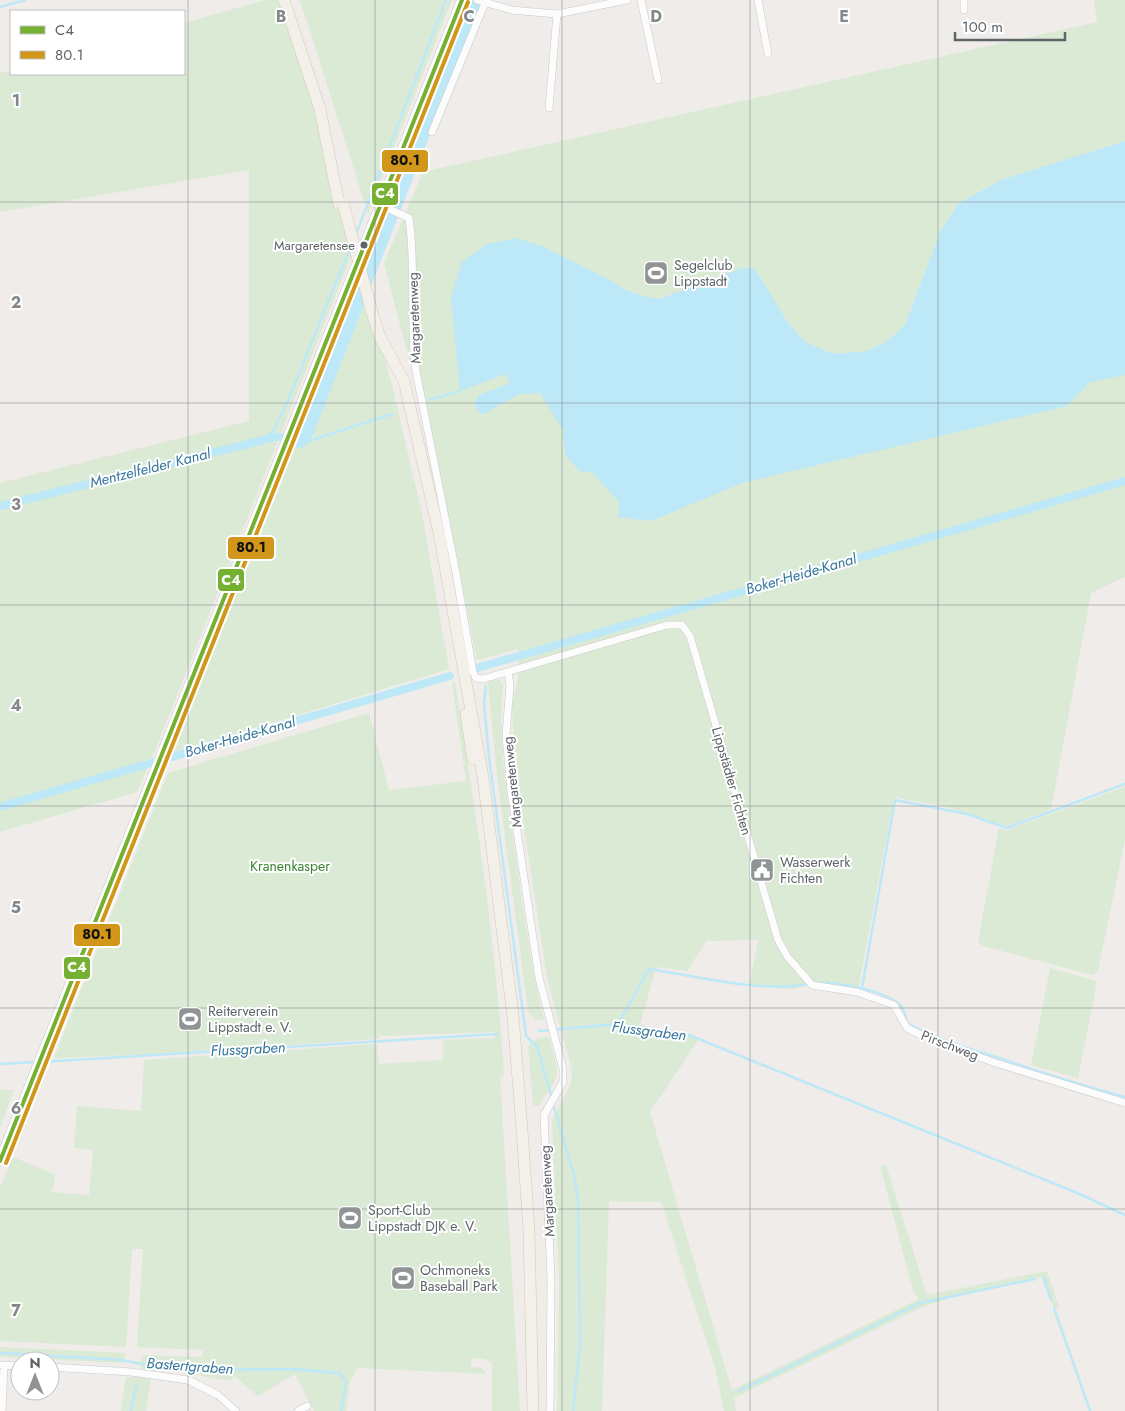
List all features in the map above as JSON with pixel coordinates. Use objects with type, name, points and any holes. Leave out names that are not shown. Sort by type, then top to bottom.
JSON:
[{"type":"main road","points":[[284,0],[320,109],[341,204],[377,339],[397,383],[427,513],[465,712],[486,849],[514,1116],[521,1231],[526,1411]]},
{"type":"main road","points":[[291,0],[326,105],[341,204]]},
{"type":"main road","points":[[370,310],[380,337],[404,381],[441,542],[483,777],[513,1016],[521,1116],[529,1230],[533,1411]]},
{"type":"street","points":[[0,1161],[284,448],[384,207],[462,0]]},
{"type":"street","points":[[432,132],[482,2],[511,10],[557,14],[628,0]]},
{"type":"street","points":[[641,0],[658,80]]},
{"type":"street","points":[[758,0],[768,54]]},
{"type":"street","points":[[964,0],[964,10]]},
{"type":"street","points":[[549,108],[557,14]]},
{"type":"street","name":"Margaretenweg","points":[[384,207],[408,218],[412,245],[412,336],[415,366],[473,672],[476,678],[483,679],[508,672],[510,685],[506,735],[511,791],[539,978],[564,1069],[563,1082],[549,1103],[544,1115],[551,1279],[550,1411]]},
{"type":"street","name":"Lippstädter Fichten","points":[[508,672],[667,625],[682,625],[690,636],[778,940]]},
{"type":"street","name":"Pirschweg","points":[[778,940],[787,956],[812,985],[857,992],[894,1005],[907,1028],[929,1039],[996,1063],[1125,1103]]},
{"type":"street","points":[[2,1365],[2,1411]]},
{"type":"street","points":[[60,1368],[131,1372],[188,1380],[218,1395],[236,1411]]},
{"type":"street","points":[[298,1411],[307,1406]]},
{"type":"green space","points":[[265,0],[279,0],[344,203],[355,247],[137,792],[0,832],[0,483],[249,421],[249,170],[0,212],[0,73],[10,70],[10,75],[185,75],[185,23]]},
{"type":"green space","points":[[299,0],[452,0],[368,214],[307,21]]},
{"type":"green space","points":[[1094,0],[1125,0],[1125,141],[1001,180],[959,203],[940,232],[905,325],[886,342],[867,351],[834,354],[805,342],[789,324],[756,271],[751,268],[742,268],[660,299],[632,292],[608,279],[487,244],[462,263],[545,400],[1125,347],[1125,577],[1091,593],[1051,810],[1007,826],[942,806],[894,797],[858,990],[815,984],[792,989],[749,986],[758,940],[706,941],[687,971],[656,967],[640,1025],[684,1033],[699,1039],[650,1112],[732,1390],[917,1300],[918,1297],[913,1290],[880,1166],[886,1165],[927,1295],[1047,1271],[1059,1307],[1054,1308],[1042,1277],[966,1293],[922,1307],[734,1398],[736,1411],[724,1411],[715,1367],[661,1202],[609,1201],[602,1411],[557,1411],[559,1280],[552,1120],[571,1084],[572,1070],[547,978],[516,773],[512,706],[519,673],[518,649],[477,660],[425,397],[411,367],[384,263],[423,172],[1097,22]]},
{"type":"green space","points":[[362,275],[392,385],[422,514],[449,669],[172,753]]},
{"type":"green space","points":[[499,680],[503,685],[501,729],[507,794],[528,940],[544,1020],[535,1020],[528,1012],[497,775],[488,682]]},
{"type":"green space","name":"Kranenkasper","points":[[455,682],[484,878],[496,977],[504,1075],[500,1076],[520,1411],[492,1411],[492,1364],[485,1359],[471,1358],[471,1367],[482,1368],[486,1374],[357,1368],[350,1382],[346,1411],[314,1411],[295,1374],[258,1396],[234,1376],[230,1381],[205,1377],[192,1372],[144,1370],[140,1366],[144,1355],[202,1357],[203,1350],[137,1347],[143,1249],[132,1249],[126,1347],[0,1341],[0,1187],[13,1157],[54,1174],[55,1182],[51,1192],[89,1195],[93,1150],[74,1148],[77,1106],[141,1111],[144,1060],[377,1044],[379,1064],[443,1060],[443,1040],[495,1038],[495,1032],[379,1036],[379,1039],[151,1054],[54,1058],[168,773],[369,713],[389,790],[466,781],[452,683]]},
{"type":"green space","points":[[1125,787],[1125,839],[1098,971],[1092,975],[983,946],[978,942],[999,828],[1007,830]]},
{"type":"green space","points":[[1050,968],[1097,981],[1078,1078],[1031,1065]]},
{"type":"green space","points":[[549,1037],[557,1074],[552,1086],[538,1106],[533,1105],[528,1046],[537,1038]]},
{"type":"green space","points":[[0,1090],[14,1090],[0,1128]]},
{"type":"green space","points":[[0,1347],[125,1353],[125,1363],[60,1360],[60,1351],[10,1351],[10,1357],[0,1357]]},
{"type":"green space","points":[[126,1377],[151,1378],[146,1411],[121,1411]]},
{"type":"water","points":[[1125,141],[1125,375],[1090,382],[1067,406],[742,483],[651,521],[618,517],[619,502],[593,473],[579,471],[565,454],[563,430],[540,393],[519,394],[482,415],[474,404],[479,395],[510,383],[506,374],[460,391],[451,297],[462,262],[487,244],[516,238],[542,246],[626,289],[659,299],[742,268],[751,268],[756,271],[789,324],[805,342],[834,354],[867,351],[886,342],[905,325],[940,232],[959,203],[1001,180]]},
{"type":"waterway","points":[[0,7],[25,0]]},
{"type":"waterway","points":[[356,234],[446,0]]},
{"type":"waterway","points":[[300,441],[307,431],[475,0]]},
{"type":"waterway","points":[[263,441],[273,431],[284,410],[350,248]]},
{"type":"waterway","points":[[429,400],[460,391]]},
{"type":"waterway","points":[[300,441],[309,441],[392,414]]},
{"type":"waterway","name":"Mentzelfelder Kanal","points":[[0,506],[275,437],[300,441]]},
{"type":"waterway","name":"Boker-Heide-Kanal","points":[[477,668],[1125,481]]},
{"type":"waterway","name":"Boker-Heide-Kanal","points":[[0,807],[450,676]]},
{"type":"waterway","points":[[486,686],[484,703],[489,757],[526,1036],[537,1047],[552,1098]]},
{"type":"waterway","points":[[862,988],[895,800],[967,814],[1007,828],[1125,784]]},
{"type":"waterway","points":[[618,1024],[649,969],[749,985],[790,986],[808,984]]},
{"type":"waterway","points":[[813,983],[846,985],[883,995],[900,1005],[904,1011],[907,1023],[928,1033],[960,1046],[1125,1097]]},
{"type":"waterway","points":[[539,1031],[618,1024],[684,1033],[1075,1192],[1125,1215]]},
{"type":"waterway","name":"Flussgraben","points":[[41,1062],[497,1034]]},
{"type":"waterway","name":"Flussgraben","points":[[0,1064],[36,1062]]},
{"type":"waterway","points":[[553,1104],[575,1178],[578,1200],[580,1344],[573,1411]]},
{"type":"waterway","points":[[1043,1277],[1051,1300]]},
{"type":"waterway","points":[[739,1391],[920,1303],[1035,1279]]},
{"type":"waterway","points":[[1054,1308],[1090,1411]]},
{"type":"waterway","name":"Bastertgraben","points":[[0,1353],[122,1360],[146,1365],[185,1365],[203,1370],[291,1369],[339,1373],[346,1381],[341,1411]]},
{"type":"waterway","points":[[131,1411],[136,1386]]},
{"type":"transit line","name":"C4","points":[[0,1161],[462,0]]},
{"type":"transit line","name":"80.1","points":[[6,1163],[468,2]]},
{"type":"place","name":"Margaretensee","points":[[364,245]]},
{"type":"place","name":"Segelclub Lippstadt","points":[[656,273]]},
{"type":"place","name":"Wasserwerk Fichten","points":[[762,870]]},
{"type":"place","name":"Reiterverein Lippstadt e. V.","points":[[190,1019]]},
{"type":"place","name":"Sport-Club Lippstadt DJK e. V.","points":[[350,1218]]},
{"type":"place","name":"Ochmoneks Baseball Park","points":[[403,1278]]}]
